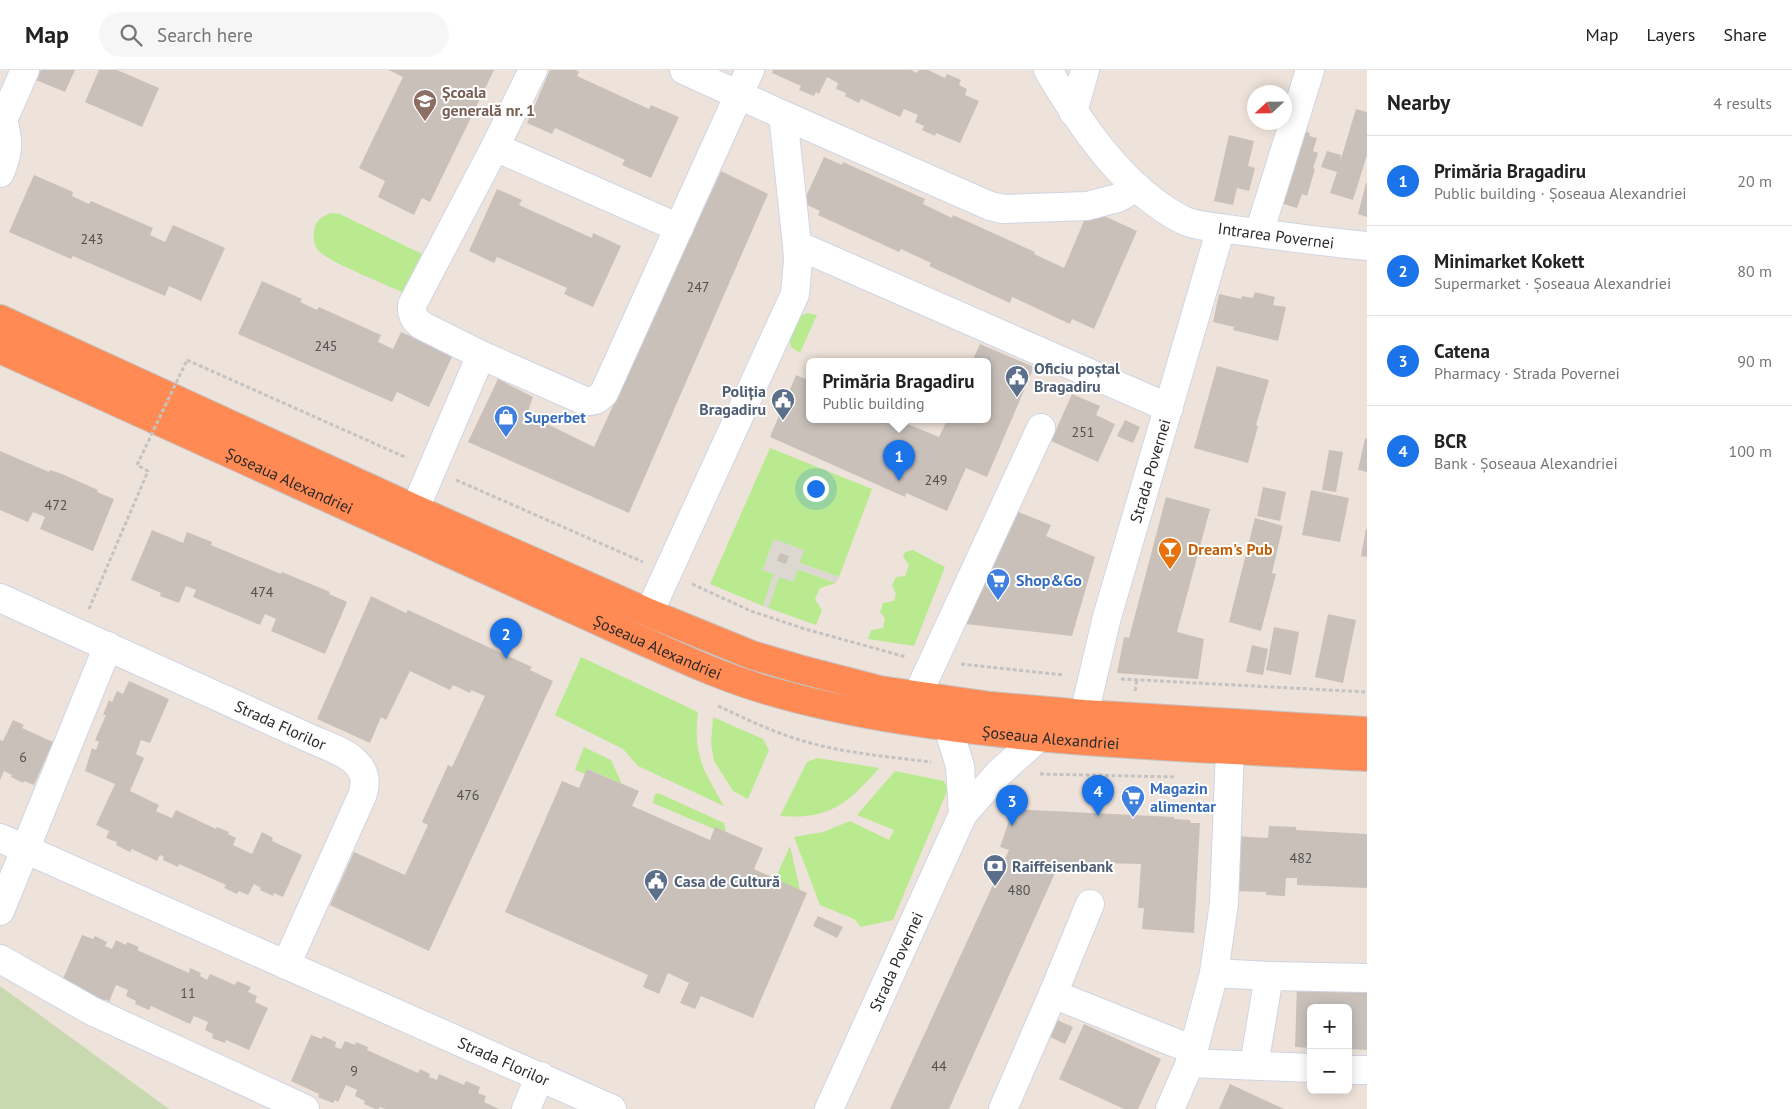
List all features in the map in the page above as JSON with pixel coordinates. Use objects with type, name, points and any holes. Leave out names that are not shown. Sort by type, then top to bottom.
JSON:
[{"type":"highway","name":"Șoseaua Alexandriei","points":[[0,319],[416,509],[649,613],[752,655],[880,690],[991,706],[1084,714],[1367,731]]},
{"type":"highway","name":"Șoseaua Alexandriei","points":[[0,349],[411,537],[728,678],[773,692],[884,718],[948,727],[1099,743],[1367,758]]},
{"type":"street","points":[[0,172],[8,146],[1,119],[25,70]]},
{"type":"street","points":[[533,70],[412,305],[411,311],[420,325],[481,355],[585,401],[594,401],[604,392],[750,70]]},
{"type":"street","points":[[684,70],[981,202],[1003,209],[1087,206],[1118,198],[1137,187],[1111,159],[1073,112],[1048,70]]},
{"type":"street","points":[[1073,112],[1085,70]]},
{"type":"street","name":"Strada Povernei","points":[[1084,714],[1107,618],[1169,408],[1240,230],[1310,70]]},
{"type":"street","name":"Șoseaua Alexandriei","points":[[649,613],[795,294],[798,269],[797,244],[783,115]]},
{"type":"street","points":[[495,147],[678,228]]},
{"type":"street","name":"Intrarea Povernei","points":[[1137,187],[1149,198],[1185,221],[1367,246]]},
{"type":"street","points":[[797,244],[1169,408]]},
{"type":"street","points":[[416,509],[481,355]]},
{"type":"street","points":[[917,696],[1041,428]]},
{"type":"street","name":"Strada Florilor","points":[[0,598],[309,738],[355,761],[362,768],[366,786],[286,965]]},
{"type":"street","points":[[0,911],[108,646]]},
{"type":"street","points":[[948,727],[960,766],[963,814]]},
{"type":"street","points":[[963,814],[999,773],[1039,736]]},
{"type":"street","points":[[1170,1109],[1192,1056],[1214,973],[1224,903],[1230,750]]},
{"type":"street","name":"Strada Povernei","points":[[829,1109],[963,814]]},
{"type":"street","name":"Strada Florilor","points":[[0,838],[612,1109]]},
{"type":"street","points":[[1003,1109],[1090,904]]},
{"type":"street","points":[[0,959],[92,1011],[305,1109]]},
{"type":"street","points":[[1214,973],[1367,978]]},
{"type":"street","points":[[1254,1065],[1269,976]]},
{"type":"street","points":[[1053,994],[1192,1056],[1254,1065],[1307,1068]]},
{"type":"street","points":[[1352,1070],[1367,1070]]},
{"type":"street","points":[[526,1109],[540,1076]]},
{"type":"path","points":[[78,633],[148,471],[137,465],[187,360],[751,610],[857,645],[907,658]]},
{"type":"path","points":[[956,663],[1093,678],[1367,692]]},
{"type":"path","points":[[999,773],[1182,778]]},
{"type":"green space","points":[[331,213],[340,214],[422,254],[402,292],[344,266],[318,250],[314,241],[316,224],[320,219]]},
{"type":"green space","points":[[807,313],[817,315],[800,353],[791,347],[789,336],[799,317]]},
{"type":"green space","points":[[770,448],[872,489],[839,577],[800,563],[774,539],[763,570],[774,574],[763,606],[710,584]]},
{"type":"green space","points":[[913,550],[945,567],[914,646],[868,639],[871,630],[883,628],[885,618],[880,612],[883,603],[894,601],[896,594],[892,585],[896,577],[905,576],[909,565],[903,557],[905,552]]},
{"type":"green space","points":[[797,569],[836,583],[820,588],[815,599],[822,610],[816,625],[768,608],[779,577]]},
{"type":"green space","points":[[581,657],[698,712],[697,740],[701,762],[724,806],[638,766],[623,749],[555,715]]},
{"type":"green space","points":[[713,717],[763,739],[769,750],[748,799],[733,791],[714,761],[711,743]]},
{"type":"green space","points":[[584,747],[611,760],[622,784],[588,769],[585,774],[575,770]]},
{"type":"green space","points":[[817,758],[879,768],[857,791],[836,807],[812,815],[797,817],[780,816],[807,762]]},
{"type":"green space","points":[[895,771],[944,781],[948,789],[893,920],[861,927],[854,919],[820,905],[794,837],[823,832],[850,821],[889,840],[894,830],[857,815]]},
{"type":"green space","points":[[658,793],[724,823],[726,832],[714,829],[653,803],[655,794]]},
{"type":"green space","points":[[790,846],[800,890],[775,879]]},
{"type":"green space","points":[[0,986],[169,1109],[0,1109]]},
{"type":"shaded area","points":[[774,539],[804,550],[800,563],[839,577],[836,583],[798,569],[793,582],[779,577],[768,608],[763,606],[774,574],[763,570]]},
{"type":"building","points":[[41,70],[75,70],[65,92],[36,80]]},
{"type":"building","points":[[99,70],[117,70],[159,88],[142,127],[85,102]]},
{"type":"building","name":"Școala generală nr. 1","points":[[389,70],[494,70],[430,202],[422,198],[414,215],[378,197],[385,181],[359,168],[403,77]]},
{"type":"building","points":[[550,70],[576,70],[579,72],[577,76],[649,109],[651,105],[679,117],[651,178],[622,165],[625,160],[555,128],[552,134],[527,123]]},
{"type":"building","points":[[773,70],[911,70],[917,73],[919,70],[928,70],[945,78],[947,74],[961,80],[959,85],[967,89],[965,95],[979,101],[960,143],[936,133],[935,136],[922,130],[924,126],[915,122],[918,115],[904,109],[900,117],[861,99],[859,103],[845,96],[846,93],[836,89],[838,83],[827,77],[819,94],[816,92],[814,96],[799,90],[801,86],[772,73]]},
{"type":"building","points":[[1356,109],[1367,112],[1367,155],[1353,200],[1330,193],[1337,172],[1321,167],[1327,151],[1341,155],[1340,162]]},
{"type":"building","points":[[1301,130],[1310,133],[1309,136],[1317,138],[1313,151],[1318,153],[1307,196],[1302,194],[1297,208],[1280,203]]},
{"type":"building","points":[[1229,135],[1254,141],[1248,166],[1255,168],[1249,191],[1237,188],[1233,205],[1214,201]]},
{"type":"building","points":[[824,157],[842,165],[843,162],[925,199],[923,204],[952,218],[953,215],[1035,252],[1034,254],[1064,268],[1089,209],[1137,231],[1094,329],[1072,319],[1070,324],[1012,297],[1010,303],[929,266],[931,263],[901,249],[899,252],[818,215],[820,211],[803,203]]},
{"type":"building","points":[[721,171],[768,194],[629,513],[468,442],[498,379],[533,397],[527,414],[594,447]]},
{"type":"building","points":[[34,175],[73,192],[72,196],[89,204],[91,201],[153,228],[150,235],[165,242],[173,225],[225,248],[201,301],[169,286],[165,296],[73,256],[71,259],[9,232]]},
{"type":"building","points":[[1367,183],[1367,217],[1358,214]]},
{"type":"building","points":[[497,189],[522,200],[519,205],[592,238],[593,233],[621,246],[593,307],[564,294],[567,288],[497,257],[494,263],[469,251]]},
{"type":"building","points":[[262,281],[302,299],[300,302],[317,310],[319,307],[381,335],[378,342],[393,349],[401,332],[415,338],[417,333],[455,350],[429,407],[397,392],[392,402],[238,334]]},
{"type":"building","points":[[1255,292],[1275,297],[1273,305],[1286,307],[1278,341],[1233,330],[1234,327],[1213,322],[1219,294],[1241,299],[1242,296],[1253,298]]},
{"type":"building","points":[[980,344],[1034,367],[987,477],[966,468],[947,511],[906,493],[905,497],[770,437],[796,375],[806,379],[806,423],[905,423],[939,437],[946,423],[991,423],[991,358],[974,358]]},
{"type":"building","points":[[1217,366],[1269,380],[1256,425],[1258,426],[1248,463],[1194,448]]},
{"type":"building","points":[[1072,394],[1100,406],[1096,415],[1115,424],[1098,462],[1051,441]]},
{"type":"building","points":[[1125,420],[1140,427],[1133,443],[1117,436]]},
{"type":"building","points":[[1365,438],[1367,439],[1367,472],[1358,470]]},
{"type":"building","points":[[1329,450],[1343,452],[1336,492],[1322,490]]},
{"type":"building","points":[[0,451],[49,472],[50,470],[62,474],[114,499],[93,551],[40,529],[45,517],[33,512],[28,522],[0,510]]},
{"type":"building","points":[[1263,487],[1286,492],[1280,521],[1257,516]]},
{"type":"building","points":[[1311,490],[1349,498],[1340,542],[1302,535]]},
{"type":"building","name":"Dream's Pub","points":[[1166,497],[1210,509],[1177,632],[1204,639],[1198,679],[1117,673],[1124,637],[1129,638]]},
{"type":"building","points":[[1016,511],[1051,525],[1046,536],[1095,557],[1072,636],[957,623]]},
{"type":"building","points":[[1255,518],[1283,526],[1272,573],[1276,574],[1261,631],[1229,622]]},
{"type":"building","points":[[1367,529],[1367,557],[1361,556]]},
{"type":"building","points":[[152,530],[183,543],[187,532],[212,542],[211,545],[330,592],[329,594],[347,602],[325,654],[271,631],[276,619],[265,614],[260,625],[193,597],[196,590],[186,586],[179,603],[160,596],[161,593],[131,580]]},
{"type":"building","points":[[780,553],[789,556],[786,564],[777,561]]},
{"type":"building","points":[[371,596],[406,613],[408,610],[532,667],[530,670],[553,681],[429,951],[330,905],[354,852],[405,875],[428,825],[422,822],[448,765],[452,767],[485,696],[471,690],[470,693],[453,685],[450,690],[410,671],[386,720],[381,717],[370,743],[317,719]]},
{"type":"building","points":[[1328,614],[1356,620],[1343,683],[1315,677]]},
{"type":"building","points":[[1274,627],[1299,632],[1291,675],[1266,670]]},
{"type":"building","points":[[1252,645],[1268,649],[1263,675],[1246,672]]},
{"type":"building","points":[[129,681],[169,699],[150,743],[141,740],[136,754],[144,758],[130,791],[159,805],[156,811],[172,818],[176,810],[216,829],[217,827],[229,832],[228,834],[236,838],[233,845],[252,854],[262,832],[273,838],[272,841],[302,855],[283,897],[274,893],[273,896],[260,890],[261,888],[254,884],[248,895],[239,891],[237,894],[224,888],[226,885],[179,864],[178,867],[163,860],[164,857],[160,855],[157,861],[132,849],[130,852],[116,845],[117,842],[106,838],[109,831],[96,825],[115,784],[85,771],[92,748],[96,750],[99,742],[95,740],[106,715],[103,715],[109,700],[112,702],[117,691],[123,694]]},
{"type":"building","points":[[13,720],[24,725],[22,728],[53,742],[34,785],[24,781],[23,783],[4,771],[0,780],[0,740],[3,741]]},
{"type":"building","name":"Casa de Cultură","points":[[587,769],[639,791],[632,806],[710,840],[715,827],[763,848],[754,869],[807,893],[753,1018],[701,996],[695,1009],[680,1003],[689,983],[668,973],[659,994],[643,987],[648,975],[505,912],[562,781],[579,788]]},
{"type":"building","points":[[1013,809],[1174,817],[1174,819],[1190,820],[1191,823],[1200,823],[1194,933],[1142,929],[1144,908],[1138,908],[1141,864],[1060,862],[949,1109],[890,1109],[1009,850],[1000,847]]},
{"type":"building","points":[[1269,826],[1296,827],[1296,830],[1367,834],[1367,888],[1297,885],[1297,878],[1286,878],[1285,896],[1266,895],[1266,892],[1233,891],[1235,836],[1268,838]]},
{"type":"building","points":[[818,916],[843,927],[837,938],[813,926]]},
{"type":"building","points":[[82,935],[93,939],[95,936],[107,942],[105,946],[112,949],[116,940],[126,945],[127,942],[139,947],[137,950],[189,973],[190,968],[201,973],[200,976],[207,980],[210,974],[235,985],[237,981],[251,987],[248,992],[257,996],[255,1002],[268,1008],[249,1050],[226,1040],[225,1043],[212,1038],[213,1034],[205,1030],[208,1022],[194,1016],[190,1024],[151,1006],[149,1010],[135,1004],[136,1001],[126,996],[128,990],[116,985],[109,1002],[106,999],[104,1003],[89,997],[91,994],[62,981]]},
{"type":"building","points":[[1297,985],[1367,988],[1367,1050],[1352,1049],[1352,1004],[1307,1004],[1307,1048],[1295,1047]]},
{"type":"building","points":[[1055,1019],[1073,1027],[1065,1044],[1048,1036]]},
{"type":"building","points":[[1084,1024],[1161,1059],[1138,1109],[1124,1109],[1059,1079]]},
{"type":"building","points":[[311,1035],[322,1039],[323,1036],[336,1042],[335,1047],[341,1049],[345,1041],[355,1045],[356,1042],[368,1047],[367,1050],[418,1073],[420,1069],[430,1074],[429,1077],[437,1080],[439,1074],[464,1085],[466,1081],[480,1087],[478,1093],[486,1096],[484,1102],[499,1109],[385,1109],[380,1107],[375,1109],[364,1104],[365,1101],[355,1096],[357,1090],[346,1085],[338,1102],[335,1100],[333,1103],[318,1097],[319,1094],[291,1081]]},
{"type":"building","points":[[1230,1084],[1284,1109],[1219,1109]]},
{"type":"place","name":"Școala generală nr. 1","points":[[425,122]]},
{"type":"place","name":"Oficiu poștal Bragadiru","points":[[1017,398]]},
{"type":"place","name":"Poliția Bragadiru","points":[[783,421]]},
{"type":"place","name":"Superbet","points":[[506,438]]},
{"type":"place","name":"Primăria Bragadiru","points":[[899,481]]},
{"type":"place","name":"Dream's Pub","points":[[1170,570]]},
{"type":"place","name":"Shop&Go","points":[[998,601]]},
{"type":"place","name":"Minimarket Kokett","points":[[506,659]]},
{"type":"place","name":"BCR","points":[[1098,816]]},
{"type":"place","name":"Magazin alimentar","points":[[1133,818]]},
{"type":"place","name":"Catena","points":[[1012,826]]},
{"type":"place","name":"Raiffeisenbank","points":[[995,887]]},
{"type":"place","name":"Casa de Cultură","points":[[656,902]]}]
